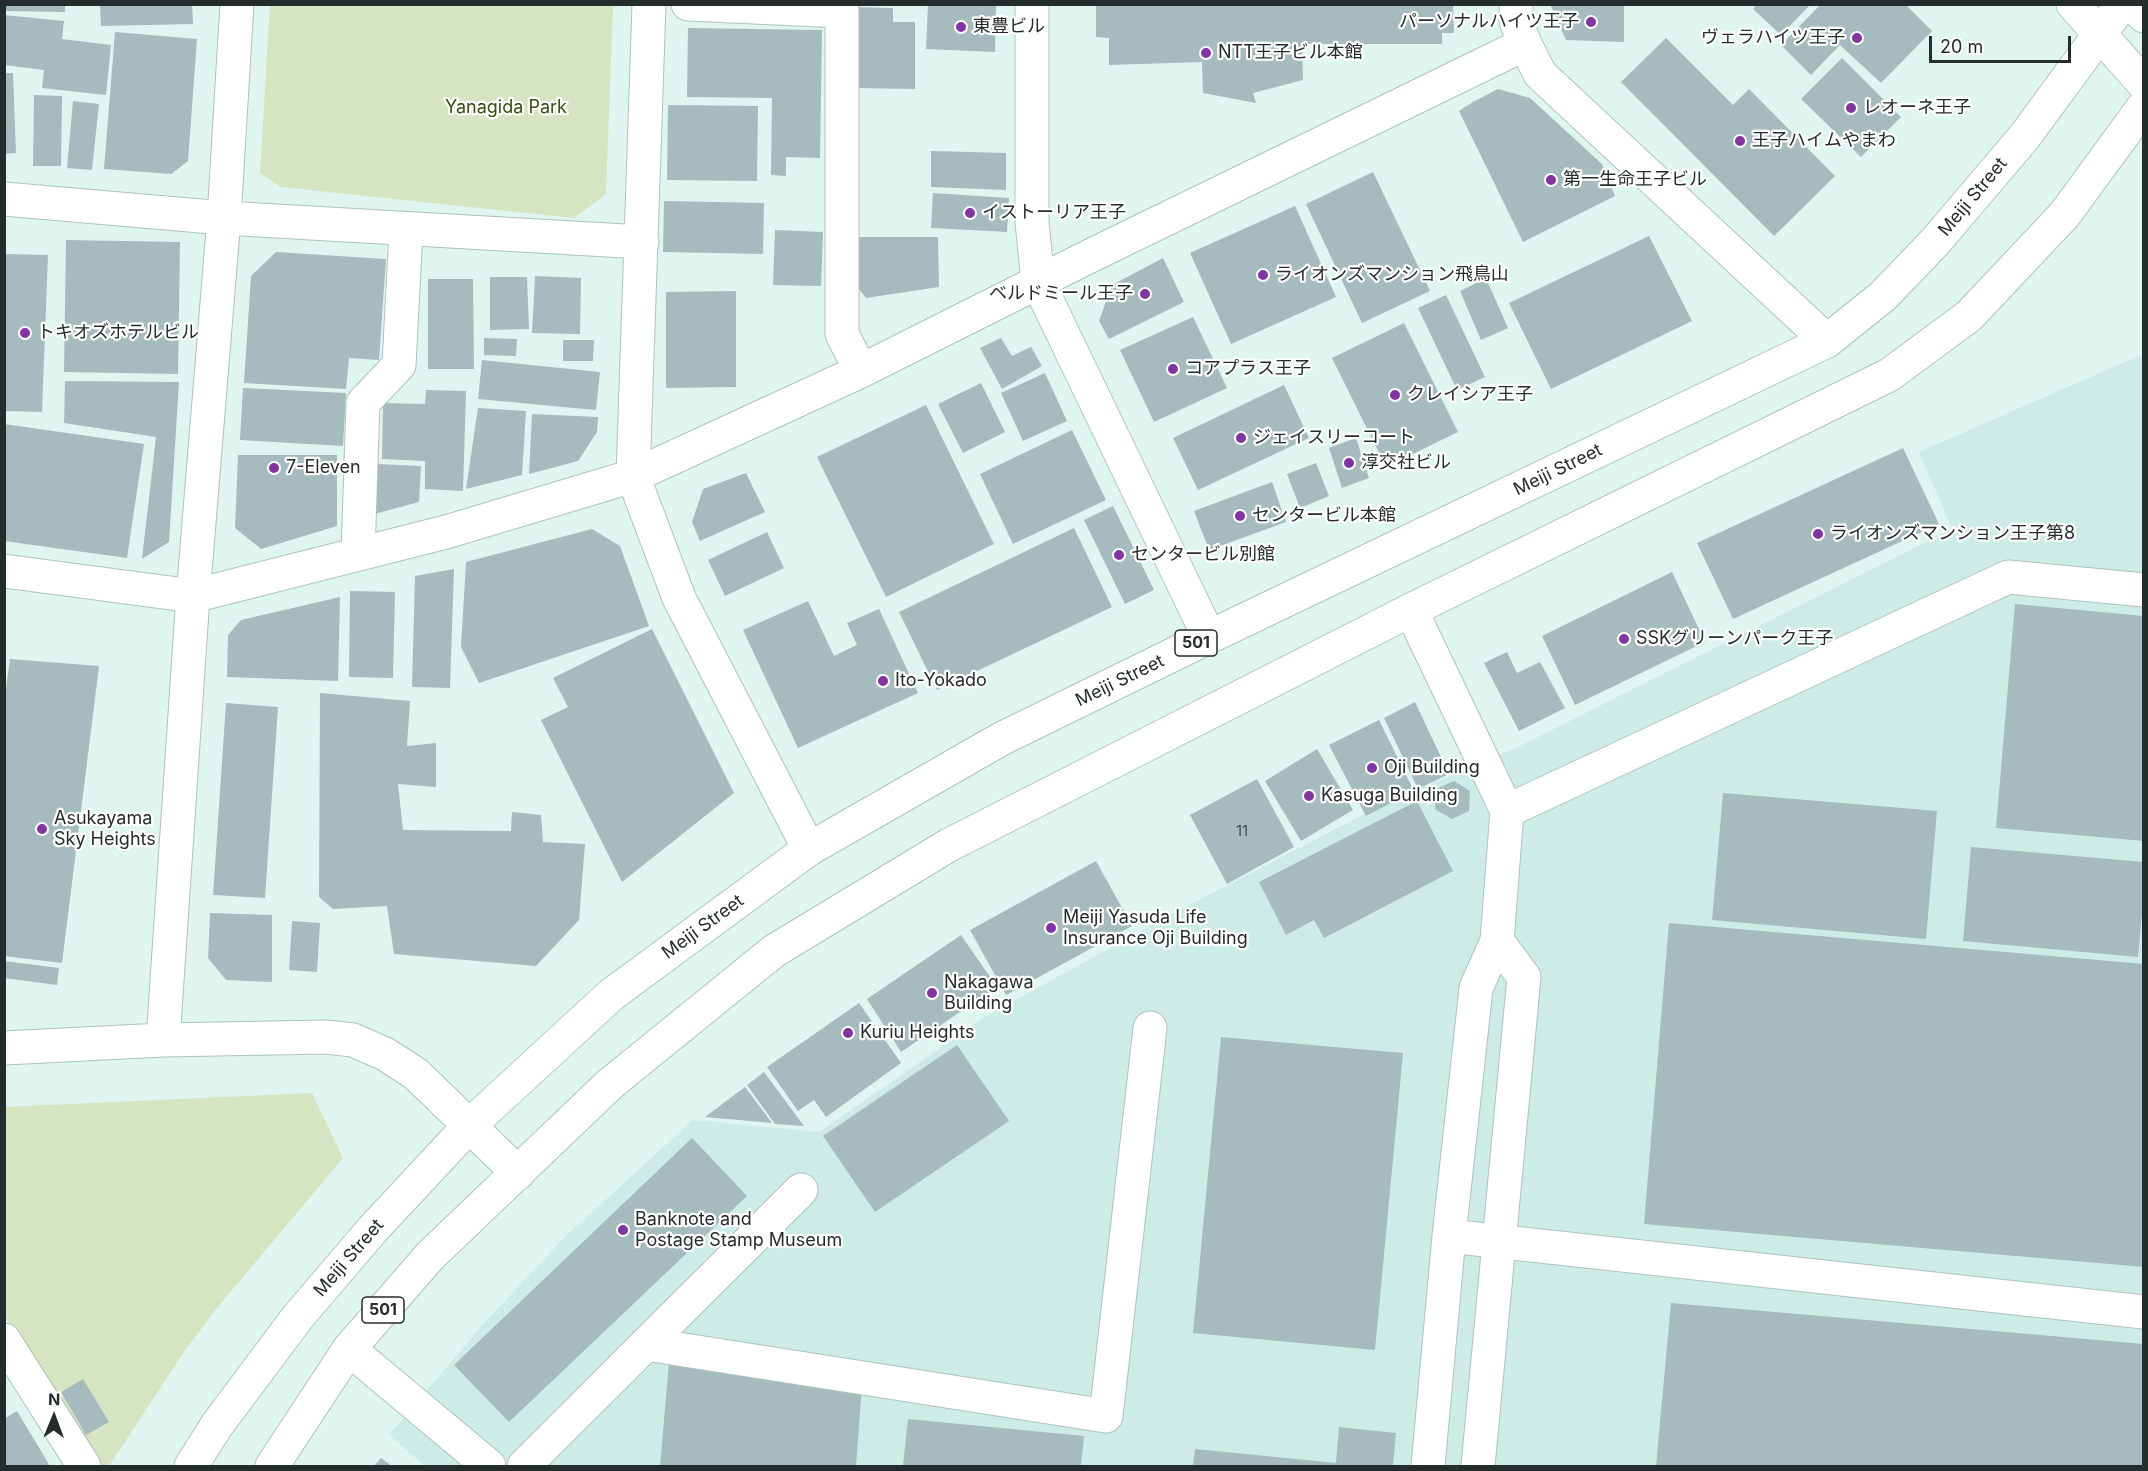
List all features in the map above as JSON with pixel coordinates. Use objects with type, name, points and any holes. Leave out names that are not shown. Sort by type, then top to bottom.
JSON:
[{"type":"main road","points":[[163,1040],[193,596],[224,218],[237,4]]},
{"type":"main road","points":[[649,4],[633,476],[679,598],[809,849]]},
{"type":"main road","points":[[688,4],[842,11],[842,334],[861,371]]},
{"type":"main road","points":[[1032,4],[1032,222],[1038,282],[1209,637]]},
{"type":"main road","points":[[1516,4],[1516,21],[1540,74],[1827,341]]},
{"type":"main road","points":[[2073,4],[2144,84]]},
{"type":"main road","name":"Meiji Street","points":[[191,1467],[217,1425],[297,1318],[373,1229],[470,1125],[611,994],[809,849],[1001,739],[1827,341],[1883,296],[1935,242],[2025,136],[2122,4]]},
{"type":"main road","points":[[2131,4],[2144,16]]},
{"type":"main road","points":[[4,571],[193,596],[446,532],[633,476],[861,371],[1525,44]]},
{"type":"main road","name":"501","points":[[272,1467],[349,1349],[430,1256],[610,1084],[774,951],[949,845],[1411,610],[1889,375],[1969,316],[2057,223],[2144,106]]},
{"type":"main road","points":[[4,199],[224,218],[642,242]]},
{"type":"main road","points":[[358,554],[363,403],[399,365],[406,230]]},
{"type":"main road","points":[[1507,811],[2008,577],[2144,590]]},
{"type":"main road","points":[[1411,610],[1507,811],[1497,941],[1476,988],[1449,1236],[1428,1467]]},
{"type":"main road","points":[[1478,1467],[1524,977],[1497,941]]},
{"type":"main road","points":[[646,1344],[1106,1416],[1150,1028]]},
{"type":"main road","points":[[4,1048],[163,1040],[326,1037],[353,1041],[385,1054],[416,1074],[518,1173]]},
{"type":"main road","points":[[524,1467],[801,1190]]},
{"type":"main road","points":[[1449,1236],[2144,1312]]},
{"type":"main road","points":[[4,1340],[84,1467]]},
{"type":"main road","points":[[349,1349],[489,1467]]},
{"type":"shaded area","points":[[2143,354],[2143,1466],[425,1466],[389,1435],[484,1323],[567,1235],[693,1120],[819,1132],[983,1018],[1168,916],[1378,807],[1520,746],[1952,529],[1919,452]]},
{"type":"green space","name":"Yanagida Park","points":[[270,5],[613,5],[606,194],[574,218],[281,187],[260,173]]},
{"type":"green space","points":[[312,1093],[343,1158],[217,1308],[186,1349],[109,1466],[98,1466],[5,1316],[5,1107]]},
{"type":"building","points":[[4,4],[65,4],[65,12],[4,11]]},
{"type":"building","points":[[100,4],[192,4],[193,24],[101,26]]},
{"type":"building","name":"東豊ビル","points":[[928,4],[996,4],[995,52],[926,49]]},
{"type":"building","name":"NTT王子ビル本館","points":[[1096,4],[1453,4],[1454,33],[1442,33],[1442,44],[1302,44],[1303,80],[1253,93],[1256,103],[1203,93],[1202,62],[1109,65],[1109,38],[1096,37]]},
{"type":"building","name":"パーソナルハイツ王子","points":[[1550,4],[1624,4],[1624,42],[1566,40]]},
{"type":"building","points":[[1757,4],[1811,4],[1781,35],[1753,9]]},
{"type":"building","name":"ヴェラハイツ王子","points":[[1821,4],[1905,4],[1932,31],[1881,83],[1840,45],[1811,75],[1781,45]]},
{"type":"building","points":[[855,7],[893,8],[893,22],[915,22],[915,89],[854,88]]},
{"type":"building","points":[[4,15],[64,21],[62,39],[111,45],[106,95],[42,88],[44,70],[4,65]]},
{"type":"building","points":[[688,28],[822,30],[820,158],[786,157],[786,176],[771,175],[772,98],[687,97]]},
{"type":"building","points":[[115,32],[197,39],[188,161],[171,174],[104,169]]},
{"type":"building","name":"王子ハイムやまわ","points":[[1666,38],[1733,105],[1749,89],[1835,176],[1774,236],[1621,82]]},
{"type":"building","name":"レオーネ王子","points":[[1842,58],[1901,117],[1861,157],[1801,99]]},
{"type":"building","points":[[4,73],[13,73],[16,153],[4,154]]},
{"type":"building","name":"第一生命王子ビル","points":[[1498,89],[1530,98],[1602,164],[1615,196],[1523,242],[1459,111]]},
{"type":"building","points":[[34,95],[62,96],[61,166],[33,166]]},
{"type":"building","points":[[73,101],[99,104],[92,170],[67,168]]},
{"type":"building","points":[[668,105],[758,106],[757,181],[667,180]]},
{"type":"building","points":[[931,151],[1006,153],[1006,190],[931,187]]},
{"type":"building","points":[[1373,172],[1430,291],[1362,323],[1306,204]]},
{"type":"building","name":"イストーリア王子","points":[[933,193],[1009,198],[1007,232],[931,228]]},
{"type":"building","points":[[664,201],[764,203],[763,254],[663,252]]},
{"type":"building","name":"ライオンズマンション飛鳥山","points":[[1295,206],[1336,297],[1231,344],[1190,253]]},
{"type":"building","points":[[775,230],[823,232],[821,286],[773,285]]},
{"type":"building","points":[[1649,236],[1692,321],[1551,389],[1509,303]]},
{"type":"building","points":[[857,237],[938,237],[939,287],[866,298],[856,285]]},
{"type":"building","points":[[66,240],[180,242],[178,374],[64,372]]},
{"type":"building","points":[[276,252],[386,259],[379,360],[349,358],[346,389],[244,383],[251,276]]},
{"type":"building","name":"トキオズホテルビル","points":[[4,254],[48,255],[42,412],[4,411]]},
{"type":"building","name":"ベルドミール王子","points":[[1163,258],[1184,302],[1109,339],[1099,321],[1112,285]]},
{"type":"building","points":[[535,276],[581,278],[580,334],[532,333]]},
{"type":"building","points":[[490,277],[527,277],[529,329],[490,330]]},
{"type":"building","points":[[1486,278],[1508,328],[1481,340],[1460,291]]},
{"type":"building","points":[[428,279],[473,279],[474,369],[428,369]]},
{"type":"building","points":[[736,291],[736,387],[666,388],[666,292]]},
{"type":"building","points":[[1446,295],[1485,377],[1457,390],[1418,308]]},
{"type":"building","name":"コアプラス王子","points":[[1193,317],[1227,388],[1154,422],[1120,350]]},
{"type":"building","name":"クレイシア王子","points":[[1404,323],[1458,432],[1386,467],[1332,358]]},
{"type":"building","points":[[484,338],[517,339],[516,356],[484,355]]},
{"type":"building","points":[[1001,338],[1012,356],[1031,347],[1042,366],[1002,389],[980,348]]},
{"type":"building","points":[[563,340],[594,340],[593,361],[563,361]]},
{"type":"building","points":[[482,360],[600,372],[596,410],[478,399]]},
{"type":"building","points":[[1045,373],[1067,421],[1023,441],[1001,393]]},
{"type":"building","points":[[65,381],[179,382],[169,542],[142,559],[156,437],[64,423]]},
{"type":"building","points":[[981,383],[1005,432],[963,453],[938,404]]},
{"type":"building","name":"ジェイスリーコート","points":[[1284,385],[1309,438],[1198,490],[1173,438]]},
{"type":"building","points":[[243,388],[346,393],[343,446],[240,440]]},
{"type":"building","points":[[426,390],[466,391],[463,491],[425,489],[425,461],[382,459],[383,403],[425,404]]},
{"type":"building","points":[[926,405],[994,544],[886,597],[817,457]]},
{"type":"building","points":[[478,408],[526,411],[522,475],[466,489]]},
{"type":"building","points":[[532,414],[598,417],[597,432],[578,461],[529,474]]},
{"type":"building","points":[[4,424],[144,444],[127,558],[4,541]]},
{"type":"building","points":[[1072,430],[1106,500],[1013,544],[980,474]]},
{"type":"building","name":"淳交社ビル","points":[[1356,438],[1369,478],[1342,488],[1329,448]]},
{"type":"building","name":"ライオンズマンション王子第8","points":[[1903,448],[1939,524],[1733,619],[1697,543]]},
{"type":"building","points":[[238,455],[337,455],[337,526],[261,549],[235,528]]},
{"type":"building","name":"淳交社ビル","points":[[1316,463],[1329,496],[1300,508],[1287,474]]},
{"type":"building","points":[[377,464],[421,466],[419,502],[374,514]]},
{"type":"building","points":[[746,473],[765,512],[700,541],[692,522],[703,489]]},
{"type":"building","name":"センタービル本館","points":[[1272,482],[1286,522],[1209,550],[1194,511]]},
{"type":"building","name":"センタービル別館","points":[[1113,506],[1154,590],[1125,604],[1084,520]]},
{"type":"building","points":[[1074,528],[1112,607],[937,690],[899,612]]},
{"type":"building","points":[[592,529],[620,546],[649,626],[479,683],[461,647],[466,562]]},
{"type":"building","points":[[767,532],[784,568],[725,596],[708,560]]},
{"type":"building","points":[[454,569],[450,688],[412,687],[415,576]]},
{"type":"building","name":"SSKグリーンパーク王子","points":[[1672,572],[1705,642],[1575,705],[1542,636]]},
{"type":"building","points":[[350,591],[395,592],[393,678],[349,677]]},
{"type":"building","points":[[340,597],[338,681],[227,677],[228,635],[241,620]]},
{"type":"building","points":[[808,601],[834,656],[857,645],[847,623],[879,609],[918,693],[798,748],[743,630]]},
{"type":"building","points":[[2015,604],[2144,616],[2144,841],[1996,828]]},
{"type":"building","points":[[652,629],[734,793],[622,882],[541,720],[568,707],[553,678]]},
{"type":"building","points":[[1507,652],[1517,673],[1540,662],[1565,708],[1519,731],[1484,663]]},
{"type":"building","name":"Asukayama Sky Heights","points":[[10,659],[99,666],[62,963],[4,956],[4,702]]},
{"type":"building","points":[[320,693],[410,701],[407,746],[436,743],[436,787],[398,784],[403,830],[511,831],[512,812],[541,815],[543,842],[585,844],[579,920],[536,966],[394,954],[387,906],[333,909],[319,897]]},
{"type":"building","points":[[1415,702],[1449,774],[1418,789],[1384,718]]},
{"type":"building","points":[[226,703],[278,707],[265,898],[213,895]]},
{"type":"building","name":"Oji Building","points":[[1379,720],[1414,791],[1366,816],[1329,745]]},
{"type":"building","name":"Kasuga Building","points":[[1317,749],[1353,810],[1301,841],[1265,781]]},
{"type":"building","points":[[1257,779],[1294,847],[1227,884],[1190,815]]},
{"type":"building","points":[[1454,781],[1470,791],[1469,811],[1452,819],[1435,809],[1436,789]]},
{"type":"building","points":[[1723,793],[1937,811],[1926,939],[1712,920]]},
{"type":"building","points":[[1417,801],[1453,871],[1324,938],[1314,920],[1286,935],[1259,882]]},
{"type":"building","points":[[1971,847],[2144,862],[2144,891],[2138,957],[1963,941]]},
{"type":"building","name":"Meiji Yasuda Life Insurance Oji Building","points":[[1096,861],[1132,926],[1006,995],[970,930]]},
{"type":"building","points":[[210,913],[272,915],[272,982],[226,980],[208,958]]},
{"type":"building","points":[[292,921],[320,923],[317,972],[289,970]]},
{"type":"building","points":[[1669,923],[2144,964],[2144,1267],[1644,1224]]},
{"type":"building","name":"Nakagawa Building","points":[[961,935],[997,987],[901,1052],[867,999]]},
{"type":"building","points":[[4,961],[59,968],[57,985],[4,978]]},
{"type":"building","name":"Kuriu Heights","points":[[859,1003],[901,1063],[826,1117],[814,1100],[798,1111],[767,1067]]},
{"type":"building","points":[[1221,1037],[1403,1053],[1375,1350],[1193,1333]]},
{"type":"building","points":[[957,1045],[1009,1121],[875,1212],[823,1136]]},
{"type":"building","points":[[764,1072],[804,1126],[775,1124],[747,1085]]},
{"type":"building","points":[[745,1087],[772,1123],[705,1117]]},
{"type":"building","points":[[692,1138],[747,1196],[509,1422],[454,1365]]},
{"type":"building","points":[[1671,1303],[2144,1344],[2144,1466],[1656,1466]]},
{"type":"building","points":[[669,1363],[862,1386],[856,1466],[660,1466]]},
{"type":"building","points":[[83,1379],[109,1422],[86,1435],[61,1392]]},
{"type":"building","points":[[17,1411],[50,1466],[4,1466],[4,1419]]},
{"type":"building","points":[[908,1419],[1084,1436],[1081,1466],[903,1466]]},
{"type":"building","points":[[1339,1427],[1396,1433],[1393,1466],[1193,1466],[1195,1449],[1336,1463]]},
{"type":"building","points":[[381,1458],[392,1466],[374,1466]]},
{"type":"place","name":"パーソナルハイツ王子","points":[[1591,22]]},
{"type":"place","name":"東豊ビル","points":[[961,27]]},
{"type":"place","name":"ヴェラハイツ王子","points":[[1857,38]]},
{"type":"place","name":"NTT王子ビル本館","points":[[1206,53]]},
{"type":"place","name":"レオーネ王子","points":[[1851,108]]},
{"type":"place","name":"王子ハイムやまわ","points":[[1740,141]]},
{"type":"place","name":"第一生命王子ビル","points":[[1551,180]]},
{"type":"place","name":"イストーリア王子","points":[[970,213]]},
{"type":"place","name":"ライオンズマンション飛鳥山","points":[[1263,275]]},
{"type":"place","name":"ベルドミール王子","points":[[1145,294]]},
{"type":"place","name":"トキオズホテルビル","points":[[25,333]]},
{"type":"place","name":"コアプラス王子","points":[[1173,369]]},
{"type":"place","name":"クレイシア王子","points":[[1395,395]]},
{"type":"place","name":"ジェイスリーコート","points":[[1241,438]]},
{"type":"place","name":"淳交社ビル","points":[[1349,463]]},
{"type":"place","name":"7-Eleven","points":[[274,468]]},
{"type":"place","name":"センタービル本館","points":[[1240,516]]},
{"type":"place","name":"ライオンズマンション王子第8","points":[[1818,534]]},
{"type":"place","name":"センタービル別館","points":[[1119,555]]},
{"type":"place","name":"SSKグリーンパーク王子","points":[[1624,639]]},
{"type":"place","name":"Ito-Yokado","points":[[883,681]]},
{"type":"place","name":"Oji Building","points":[[1372,768]]},
{"type":"place","name":"Kasuga Building","points":[[1309,796]]},
{"type":"place","name":"Asukayama Sky Heights","points":[[42,829]]},
{"type":"place","name":"Meiji Yasuda Life Insurance Oji Building","points":[[1051,928]]},
{"type":"place","name":"Nakagawa Building","points":[[932,993]]},
{"type":"place","name":"Kuriu Heights","points":[[848,1033]]},
{"type":"place","name":"Banknote and Postage Stamp Museum","points":[[623,1230]]}]
